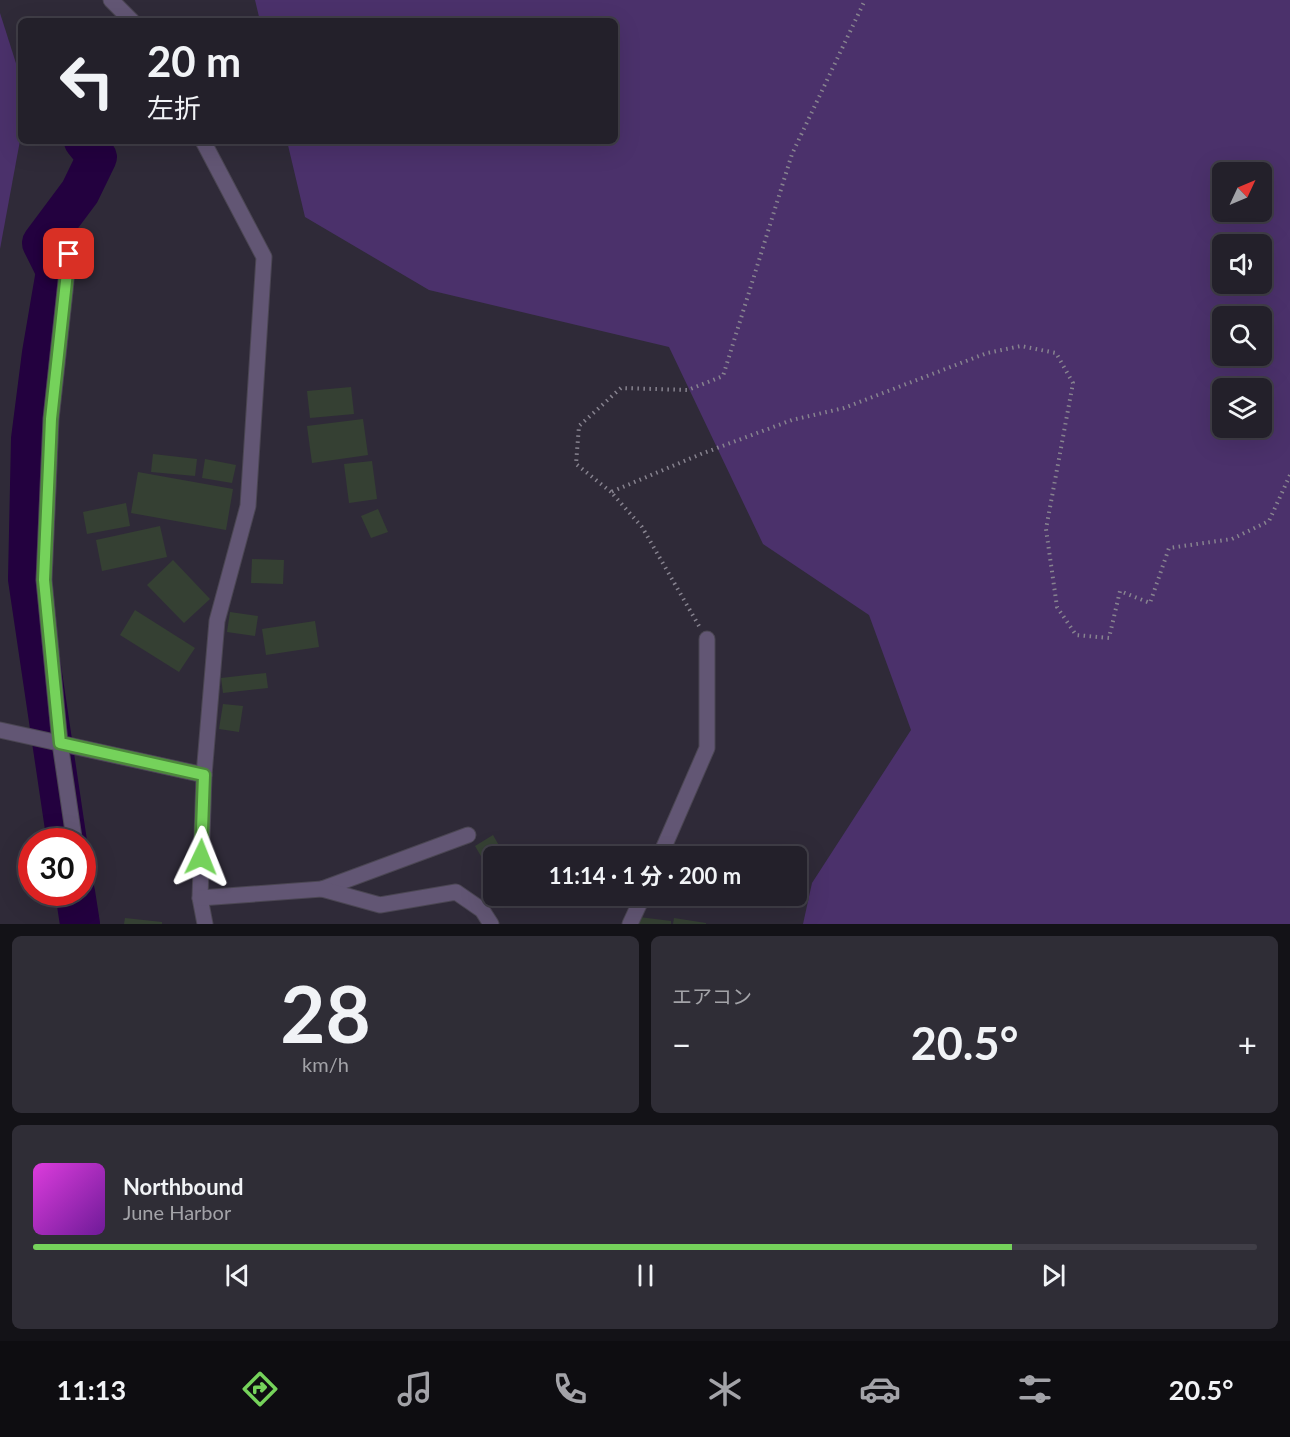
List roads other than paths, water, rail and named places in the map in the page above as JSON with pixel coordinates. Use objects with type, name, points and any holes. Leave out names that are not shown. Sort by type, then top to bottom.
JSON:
[{"type":"street","points":[[111,0],[129,18]]},
{"type":"street","points":[[205,144],[264,257],[248,506],[217,621],[204,775],[200,898],[205,924]]},
{"type":"street","points":[[69,254],[51,419],[44,580],[59,743],[72,828]]},
{"type":"street","points":[[664,846],[707,748],[706,639]]},
{"type":"street","points":[[0,730],[204,775]]},
{"type":"street","points":[[200,898],[322,889],[468,835]]},
{"type":"street","points":[[322,889],[380,905],[456,892],[482,910],[491,924]]},
{"type":"street","points":[[630,924],[638,906]]},
{"type":"waterway","points":[[65,828],[28,579],[31,439],[56,271],[42,243],[80,192],[97,157],[86,144]]},
{"type":"waterway","points":[[77,906],[80,924]]}]
